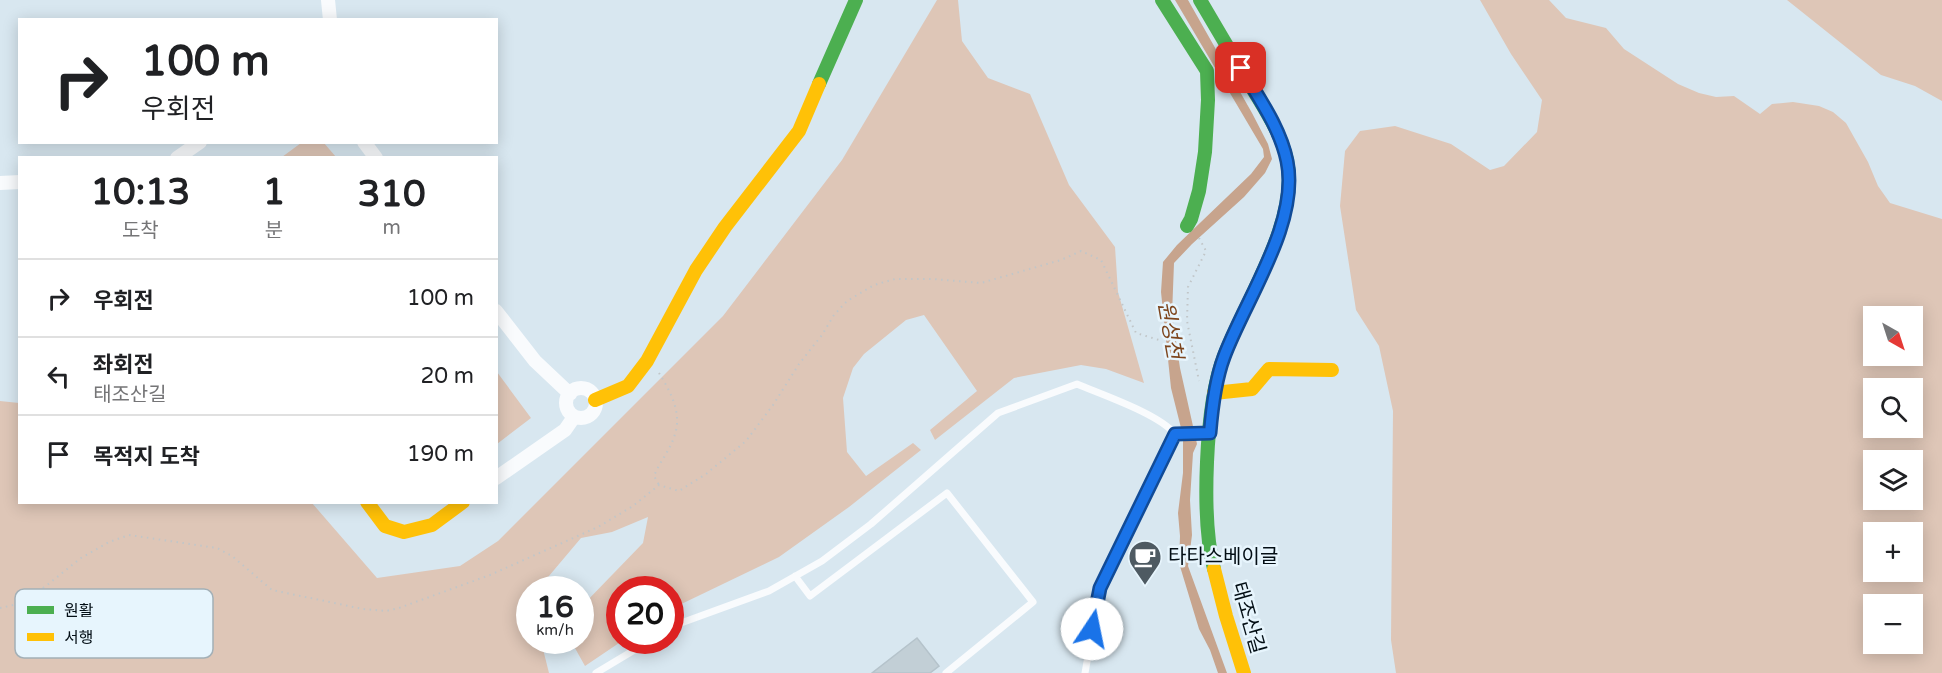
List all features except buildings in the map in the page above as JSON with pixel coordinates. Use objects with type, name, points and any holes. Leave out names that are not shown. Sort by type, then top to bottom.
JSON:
[{"type":"street","points":[[328,0],[330,18]]},
{"type":"street","points":[[595,400],[628,386],[649,358],[696,270],[725,227],[799,131],[856,0]]},
{"type":"street","points":[[1162,0],[1207,71],[1205,152],[1199,191],[1187,226]]},
{"type":"street","name":"태조산길","points":[[1200,0],[1277,130],[1287,161],[1289,194],[1276,240],[1223,358],[1205,433],[1209,549],[1226,616],[1244,673]]},
{"type":"street","points":[[180,156],[198,144]]},
{"type":"street","points":[[0,183],[18,182]]},
{"type":"street","points":[[498,314],[535,362],[570,394]]},
{"type":"street","points":[[1214,393],[1252,389],[1269,369],[1332,370]]},
{"type":"street","points":[[585,389],[593,395],[595,400],[594,410],[583,418],[574,417],[566,406],[570,394],[576,390],[585,389]]},
{"type":"street","points":[[498,477],[565,430],[574,417]]},
{"type":"street","points":[[368,504],[385,526],[404,532],[432,525],[460,504]]},
{"type":"lane","points":[[684,622],[769,591],[822,561],[871,524],[998,413],[1077,384],[1169,426],[1178,434],[1205,433]]},
{"type":"lane","points":[[1085,673],[1100,588],[1178,434]]},
{"type":"lane","points":[[795,576],[810,596],[947,493],[1033,602],[946,673]]},
{"type":"lane","points":[[596,673],[628,654]]},
{"type":"path","points":[[1200,386],[1187,321],[1188,287],[1206,251],[1203,242]]},
{"type":"path","points":[[649,358],[674,400],[676,416],[676,433],[654,476],[659,485],[679,491],[706,474],[746,441],[834,315],[847,301],[874,285],[895,279],[981,283],[1061,260],[1081,251],[1101,260],[1136,333],[1159,340]]},
{"type":"path","points":[[41,589],[81,558],[109,542],[129,535],[217,548],[232,556],[272,590],[363,609],[386,611],[399,609],[490,575],[598,527],[633,506],[659,485]]},
{"type":"path","points":[[0,608],[15,605]]},
{"type":"shaded area","points":[[937,0],[958,0],[962,41],[988,78],[1030,94],[1069,185],[1115,247],[1118,292],[1144,383],[1106,369],[1081,365],[1014,378],[935,440],[930,430],[977,391],[924,315],[906,320],[864,354],[853,368],[843,398],[847,452],[866,476],[913,443],[921,450],[849,507],[779,557],[684,603],[684,576],[611,576],[643,543],[648,517],[612,532],[581,538],[549,576],[516,576],[516,654],[544,654],[549,673],[0,673],[0,401],[18,403],[18,504],[313,504],[377,578],[460,566],[498,541],[723,316],[842,160]]},
{"type":"shaded area","points":[[1480,0],[1549,0],[1566,18],[1606,28],[1624,49],[1678,84],[1716,97],[1734,96],[1760,114],[1772,104],[1793,102],[1819,106],[1833,112],[1846,123],[1868,162],[1878,186],[1890,203],[1942,219],[1942,673],[1396,673],[1391,640],[1393,411],[1379,346],[1356,310],[1340,206],[1345,151],[1360,131],[1395,126],[1451,144],[1490,170],[1504,166],[1537,132],[1542,100],[1511,54]]},
{"type":"shaded area","points":[[1787,0],[1942,0],[1942,101],[1915,86],[1881,75]]},
{"type":"shaded area","points":[[300,144],[325,144],[335,156],[283,156]]},
{"type":"shaded area","points":[[498,373],[531,418],[498,443]]},
{"type":"shaded area","points":[[606,581],[606,652],[585,666],[578,654],[594,654],[594,594]]},
{"type":"water","name":"원성천","points":[[1175,0],[1188,0],[1252,113],[1268,144],[1272,159],[1265,173],[1244,197],[1174,263],[1172,315],[1180,368],[1197,444],[1193,453],[1190,500],[1192,535],[1188,566],[1227,673],[1218,673],[1199,629],[1179,563],[1178,513],[1183,473],[1183,436],[1171,388],[1161,292],[1163,262],[1177,245],[1251,174],[1264,157],[1263,149]]},
{"type":"traffic: fast","points":[[819,84],[856,0]]},
{"type":"traffic: fast","points":[[1162,0],[1207,71],[1205,152],[1199,191],[1187,226]]},
{"type":"traffic: fast","points":[[1200,0],[1277,131],[1287,160],[1289,183],[1286,208],[1278,234],[1233,334],[1218,377],[1209,432],[1206,493],[1207,522],[1214,569]]},
{"type":"traffic: slow","points":[[595,400],[628,386],[647,361],[696,270],[725,227],[799,131],[819,84]]},
{"type":"traffic: slow","points":[[1214,393],[1252,389],[1269,369],[1332,370]]},
{"type":"traffic: slow","points":[[368,504],[385,526],[404,532],[432,525],[460,504]]},
{"type":"traffic: slow","points":[[1214,569],[1244,673]]},
{"type":"place","name":"타타스베이글","points":[[1145,586]]},
{"type":"route","points":[[1092,629],[1100,588],[1175,434],[1210,433],[1214,393],[1223,358],[1276,240],[1289,194],[1287,161],[1277,130],[1241,68]]}]
